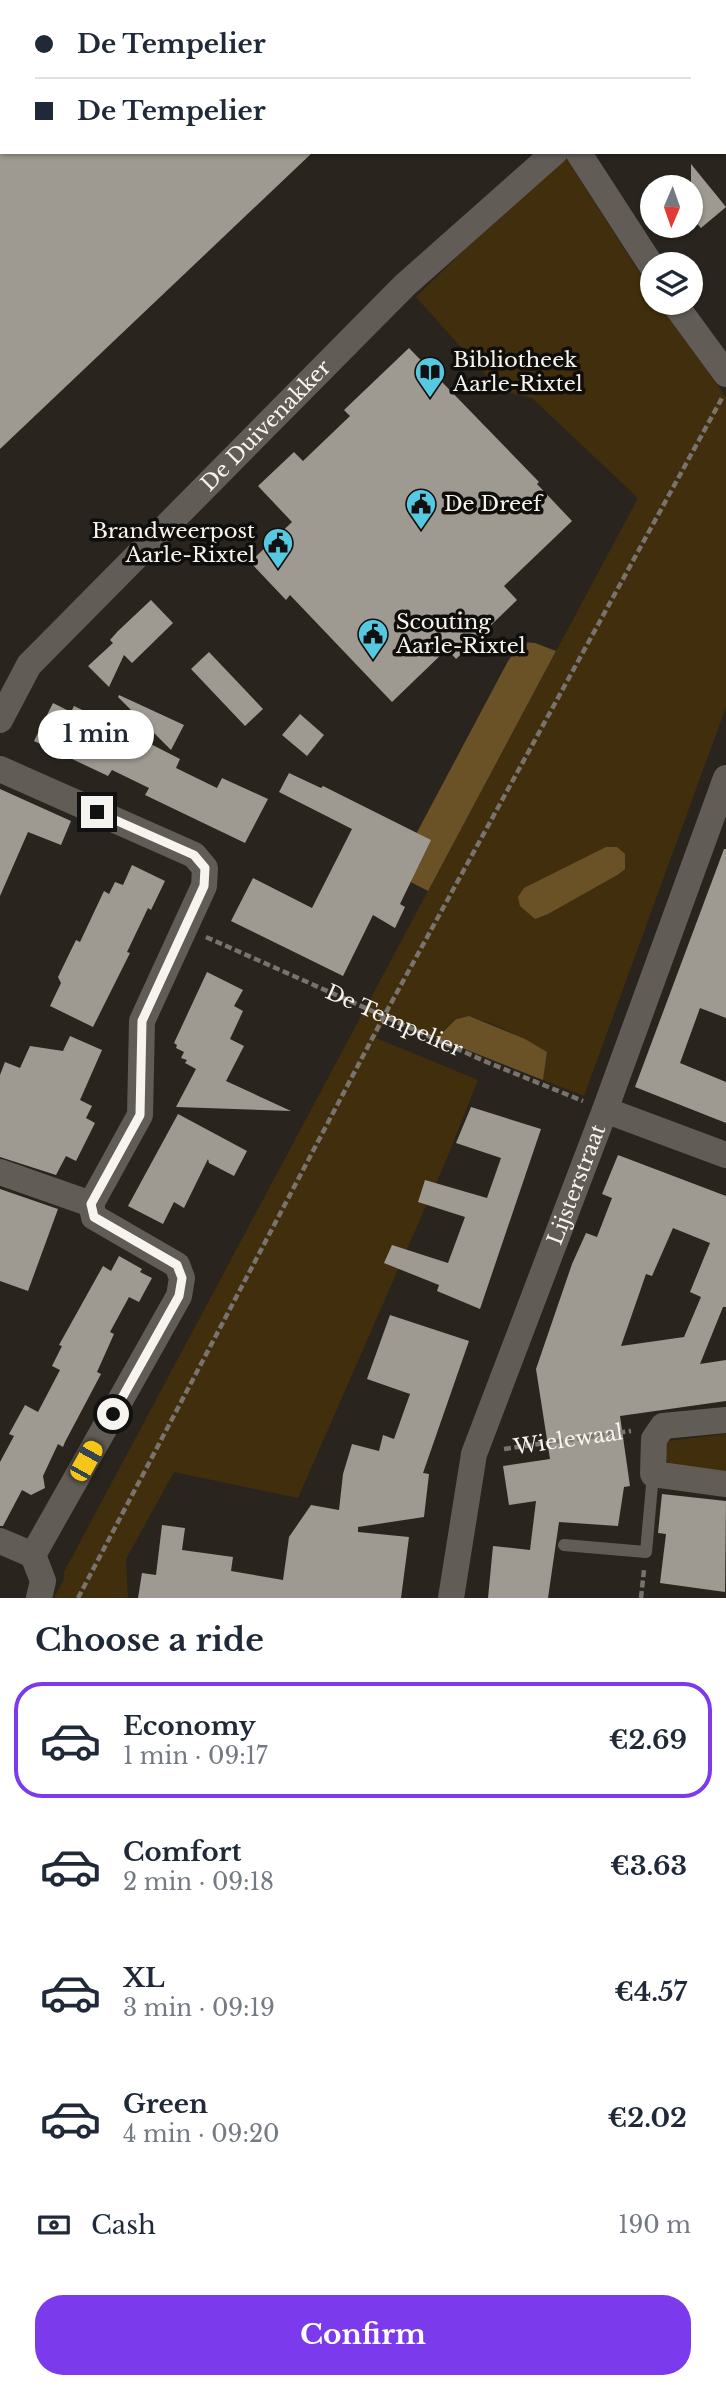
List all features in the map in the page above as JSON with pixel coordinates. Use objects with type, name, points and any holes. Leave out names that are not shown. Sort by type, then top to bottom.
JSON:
[{"type":"street","name":"De Duivenakker","points":[[0,720],[29,665],[405,285],[553,154]]},
{"type":"street","points":[[579,154],[643,252]]},
{"type":"street","points":[[683,315],[726,374]]},
{"type":"street","points":[[0,769],[194,855],[205,868],[204,886],[142,1021],[140,1115],[91,1204],[94,1217],[177,1265],[182,1278],[179,1296],[33,1555]]},
{"type":"street","name":"Lijsterstraat","points":[[451,1598],[474,1454],[606,1110],[726,778]]},
{"type":"street","points":[[606,1110],[726,1155]]},
{"type":"street","points":[[0,1172],[91,1204]]},
{"type":"street","points":[[663,1426],[726,1420]]},
{"type":"street","name":"Wielewaal","points":[[653,1474],[654,1439],[663,1426]]},
{"type":"street","points":[[653,1474],[726,1484]]},
{"type":"street","points":[[0,1541],[33,1555],[43,1581],[39,1598]]},
{"type":"lane","points":[[564,1545],[646,1552],[653,1474]]},
{"type":"path","points":[[78,1598],[384,1016],[726,391]]},
{"type":"path","name":"De Tempelier","points":[[186,929],[489,1063],[606,1110]]},
{"type":"path","name":"Wielewaal","points":[[474,1454],[663,1426]]},
{"type":"path","points":[[641,1598],[646,1552]]},
{"type":"shaded area","points":[[564,154],[640,274],[640,315],[668,315],[726,397],[726,707],[584,1096],[543,1080],[547,1052],[502,1028],[476,1019],[457,1018],[437,1038],[387,1018],[376,1038],[478,1080],[447,1158],[298,1498],[174,1472],[126,1559],[128,1598],[54,1598],[64,1579],[64,1572],[638,498],[532,398],[500,391],[416,297]]},
{"type":"shaded area","points":[[522,642],[535,643],[556,651],[428,891],[403,878],[397,870],[508,661]]},
{"type":"shaded area","points":[[606,847],[617,847],[625,854],[625,869],[619,874],[535,919],[520,906],[518,897],[524,888]]},
{"type":"shaded area","points":[[469,1016],[525,1039],[547,1052],[543,1080],[437,1038],[456,1019]]},
{"type":"shaded area","points":[[726,1434],[726,1472],[669,1465],[664,1454],[668,1441]]},
{"type":"building","points":[[0,154],[311,154],[0,449]]},
{"type":"building","points":[[691,164],[700,175],[691,175]]},
{"type":"building","points":[[704,180],[726,207],[704,225]]},
{"type":"building","points":[[409,348],[539,482],[537,484],[572,521],[504,586],[517,600],[456,659],[447,649],[392,702],[290,595],[286,600],[250,562],[292,522],[258,486],[294,452],[303,461],[350,416],[344,410]]},
{"type":"building","points":[[151,600],[173,623],[132,663],[124,655],[109,687],[88,666],[113,643],[110,640],[118,631]]},
{"type":"building","points":[[209,652],[263,709],[245,726],[191,669]]},
{"type":"building","points":[[119,695],[184,725],[171,750],[118,697]]},
{"type":"building","points":[[53,703],[71,712],[74,706],[95,716],[90,727],[130,747],[135,736],[180,759],[176,768],[217,788],[222,778],[268,799],[245,843],[145,795],[149,788],[112,770],[108,776],[34,741]]},
{"type":"building","points":[[300,714],[324,735],[307,756],[282,735]]},
{"type":"building","points":[[289,773],[321,788],[323,786],[431,840],[400,904],[405,907],[395,928],[373,915],[343,976],[231,921],[253,878],[312,908],[352,829],[279,792]]},
{"type":"building","points":[[0,789],[71,821],[61,845],[28,832],[0,896]]},
{"type":"building","points":[[724,849],[726,1018],[700,1008],[680,1063],[726,1082],[726,1123],[635,1087]]},
{"type":"building","points":[[132,865],[165,881],[151,910],[148,908],[127,952],[130,953],[93,1027],[50,1006],[61,983],[58,977],[76,940],[80,942],[104,891],[109,894],[115,882],[123,885]]},
{"type":"building","points":[[207,972],[243,990],[234,1006],[243,1011],[230,1039],[244,1046],[226,1081],[291,1111],[176,1107],[196,1069],[185,1063],[187,1060],[181,1058],[184,1052],[176,1048],[174,1043]]},
{"type":"building","points":[[70,1036],[102,1050],[80,1100],[92,1106],[86,1118],[95,1123],[76,1161],[66,1156],[56,1175],[0,1157],[0,1075],[5,1062],[20,1068],[30,1046],[63,1051]]},
{"type":"building","points":[[471,1107],[541,1129],[480,1309],[437,1291],[439,1285],[384,1263],[392,1245],[448,1263],[465,1217],[418,1202],[425,1180],[487,1198],[501,1158],[456,1143]]},
{"type":"building","points":[[178,1114],[247,1151],[234,1176],[209,1163],[208,1159],[184,1208],[174,1202],[163,1224],[128,1206]]},
{"type":"building","points":[[618,1155],[726,1196],[726,1307],[723,1307],[700,1364],[726,1360],[726,1401],[620,1416],[630,1486],[624,1487],[618,1526],[559,1522],[548,1598],[488,1598],[493,1546],[530,1550],[536,1501],[509,1505],[503,1466],[550,1459],[536,1369],[572,1264],[586,1233],[597,1237],[612,1198],[602,1194]],"holes":[[[673,1228],[710,1243],[690,1292],[701,1297],[684,1337],[621,1346],[646,1274],[652,1276]]]},
{"type":"building","points":[[0,1189],[58,1209],[28,1291],[0,1281]]},
{"type":"building","points":[[119,1256],[152,1278],[139,1302],[129,1297],[110,1332],[114,1334],[97,1372],[101,1374],[63,1447],[58,1444],[43,1476],[45,1488],[31,1495],[22,1490],[3,1526],[0,1526],[0,1462],[14,1436],[9,1434],[25,1405],[38,1412],[60,1370],[52,1366],[62,1346],[59,1345],[103,1266],[111,1271]]},
{"type":"building","points":[[390,1315],[469,1341],[423,1473],[429,1474],[424,1517],[358,1527],[358,1532],[409,1537],[401,1598],[138,1598],[142,1573],[156,1575],[162,1525],[185,1528],[182,1550],[233,1557],[231,1571],[283,1580],[289,1537],[311,1505],[339,1510],[343,1474],[352,1444],[379,1451],[383,1435],[394,1439],[410,1394],[367,1379]]},
{"type":"building","points":[[662,1494],[726,1501],[725,1592],[660,1583],[666,1534],[658,1533]]},
{"type":"place","name":"Bibliotheek Aarle-Rixtel","points":[[430,399]]},
{"type":"place","name":"De Dreef","points":[[421,531]]},
{"type":"place","name":"Brandweerpost Aarle-Rixtel","points":[[278,570]]},
{"type":"place","name":"Scouting Aarle-Rixtel","points":[[373,661]]},
{"type":"route","points":[[97,812],[194,855],[205,868],[204,886],[142,1021],[140,1115],[91,1204],[94,1217],[177,1265],[182,1278],[179,1296],[113,1414]]}]
